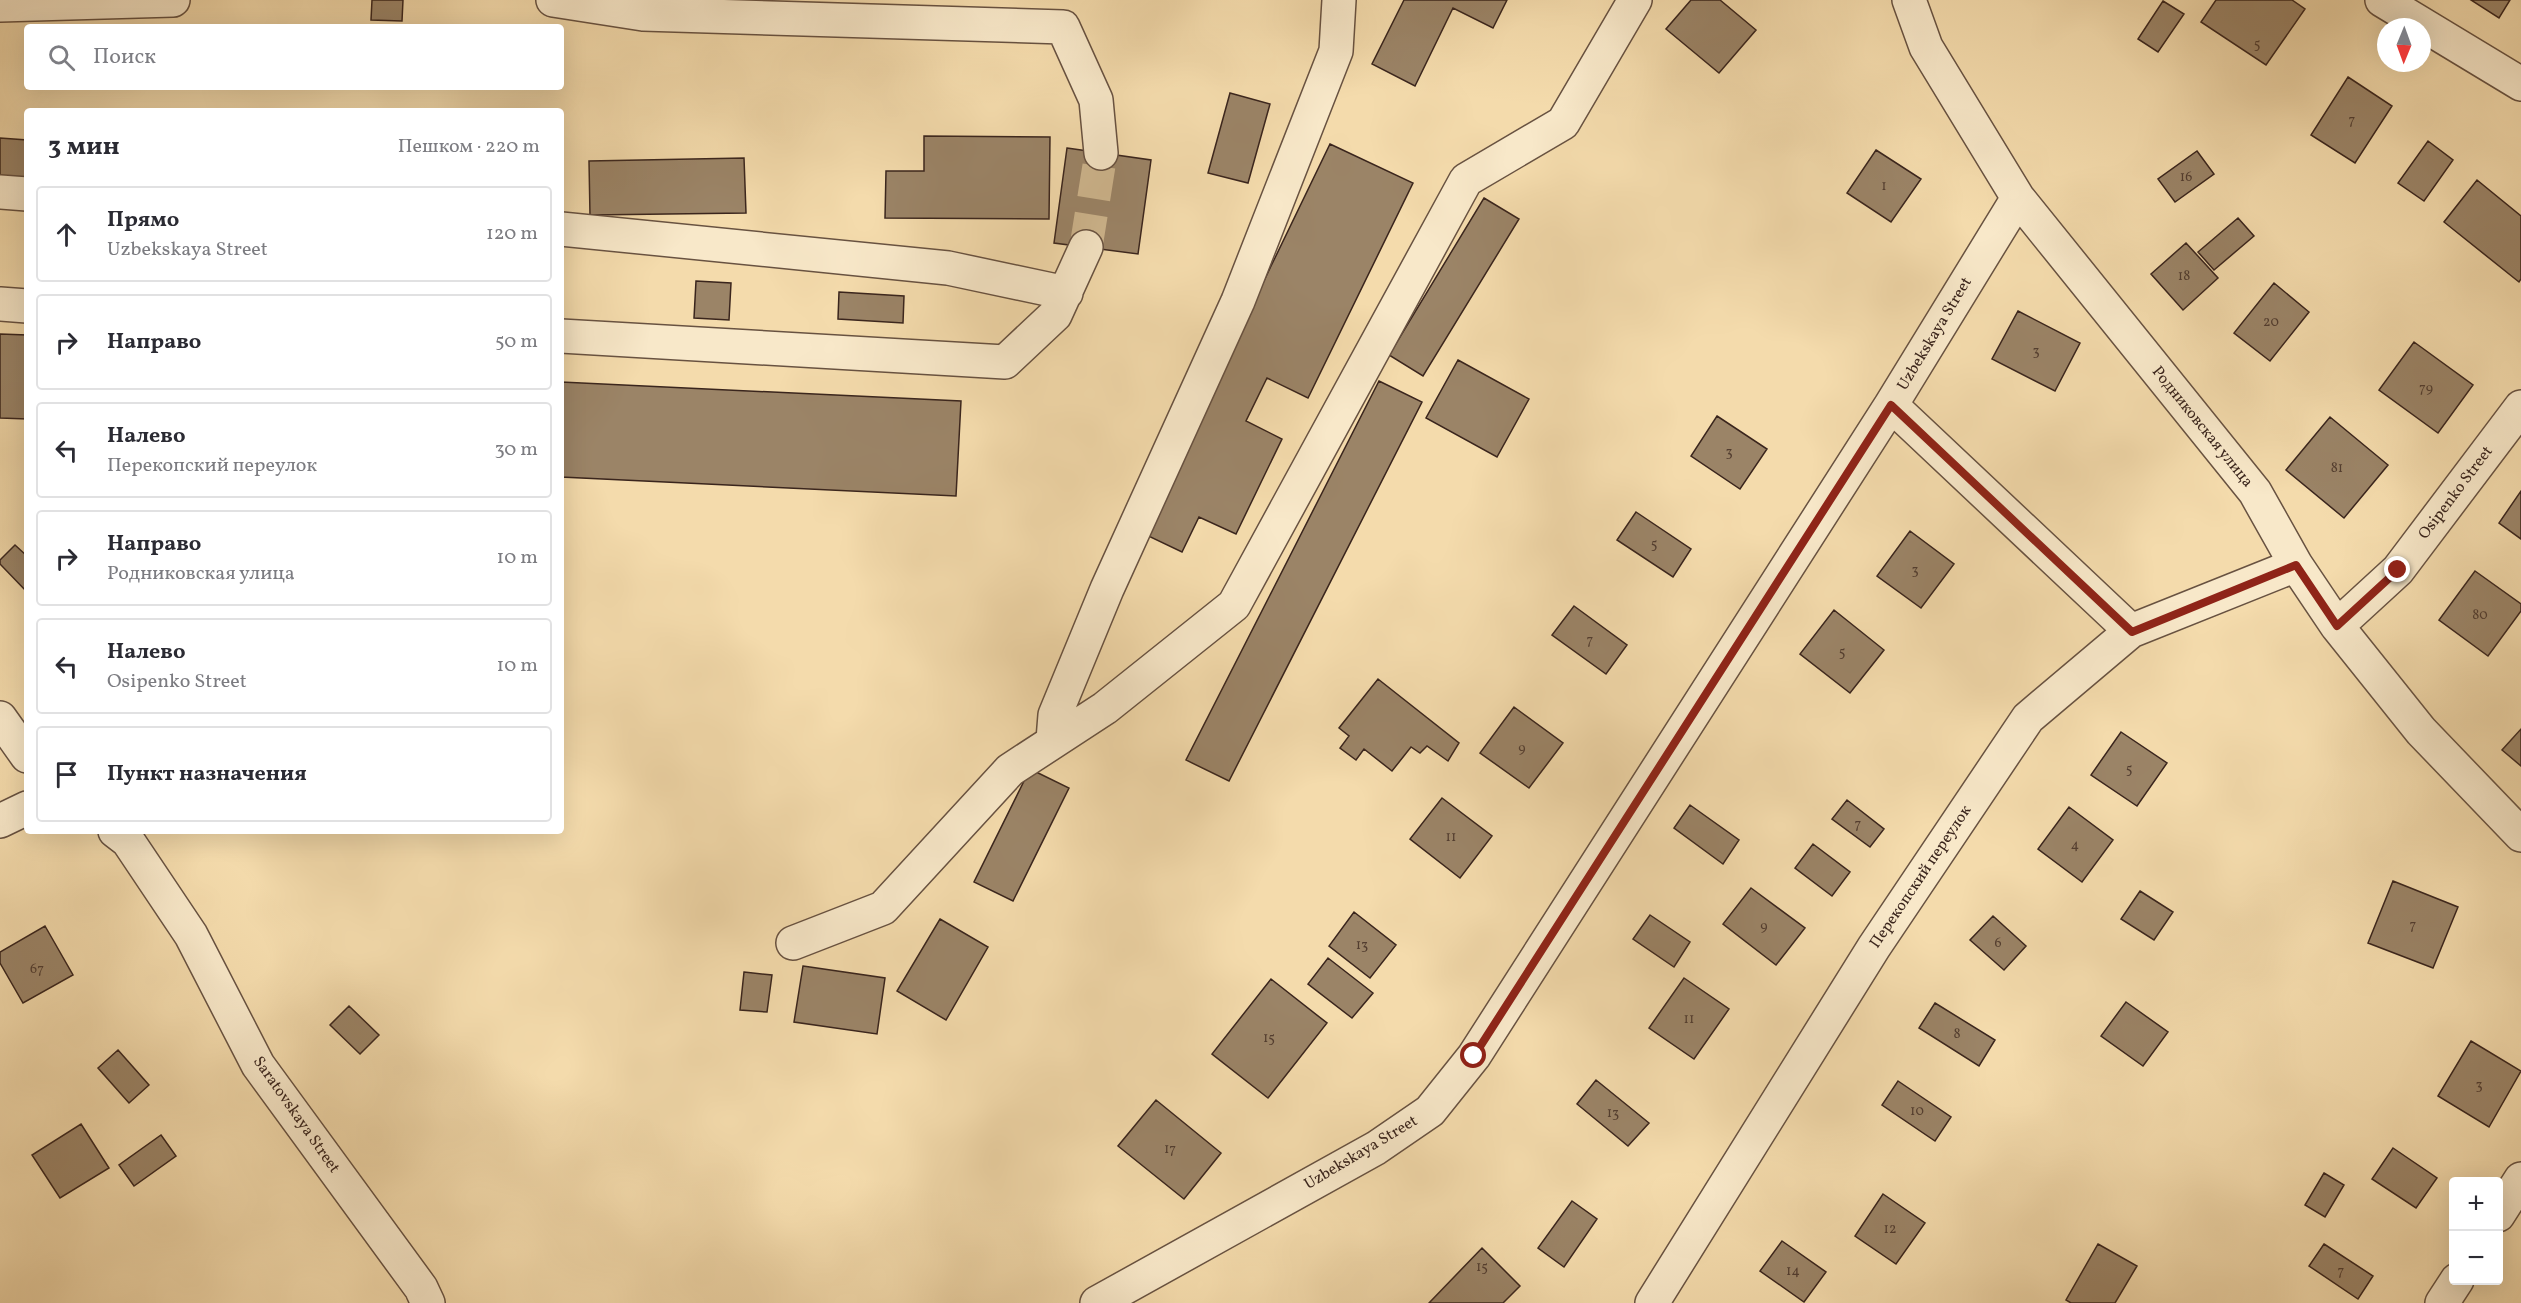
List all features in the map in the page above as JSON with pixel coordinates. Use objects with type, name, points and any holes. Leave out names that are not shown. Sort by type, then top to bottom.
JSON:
[{"type":"street","points":[[0,4],[173,0]]},
{"type":"street","points":[[553,0],[643,14],[1064,27],[1096,100],[1101,153]]},
{"type":"street","points":[[1053,740],[1055,716],[1107,589],[1238,301],[1336,51],[1339,0]]},
{"type":"street","points":[[793,943],[883,908],[1010,770],[1105,708],[1234,605],[1466,180],[1563,123],[1635,0]]},
{"type":"street","name":"Родниковская улица","points":[[1909,0],[1926,47],[2018,198],[2255,492],[2296,565],[2337,626],[2421,731],[2521,836]]},
{"type":"street","points":[[2382,0],[2521,84]]},
{"type":"street","points":[[0,192],[24,194]]},
{"type":"street","name":"Uzbekskaya Street","points":[[1097,1303],[1376,1148],[1430,1111],[1474,1056],[1891,405],[2018,198]]},
{"type":"street","points":[[564,229],[948,268],[1066,292]]},
{"type":"street","points":[[564,336],[1005,362],[1055,315],[1086,247]]},
{"type":"street","points":[[0,304],[24,306]]},
{"type":"street","points":[[1891,405],[2132,632]]},
{"type":"street","name":"Osipenko Street","points":[[2337,626],[2398,570],[2521,407]]},
{"type":"street","name":"Перекопский переулок","points":[[1652,1303],[1874,947],[2028,718],[2132,632],[2296,565]]},
{"type":"street","points":[[0,718],[24,752]]},
{"type":"street","points":[[0,821],[24,809]]},
{"type":"street","name":"Saratovskaya Street","points":[[119,834],[128,841],[191,935],[258,1065],[421,1288],[428,1303]]},
{"type":"street","points":[[2503,1208],[2521,1179]]},
{"type":"street","points":[[2442,1303],[2454,1285]]},
{"type":"building","points":[[372,0],[403,0],[402,21],[371,20]]},
{"type":"building","points":[[1404,0],[1507,0],[1493,28],[1453,8],[1415,86],[1372,64]]},
{"type":"building","points":[[1691,0],[1720,0],[1756,30],[1719,73],[1666,29]]},
{"type":"building","points":[[2216,0],[2292,0],[2305,9],[2266,65],[2201,22]]},
{"type":"building","points":[[2471,0],[2510,0],[2499,18]]},
{"type":"building","points":[[2163,1],[2184,14],[2158,52],[2138,39]]},
{"type":"building","points":[[2348,77],[2392,106],[2355,163],[2311,135]]},
{"type":"building","points":[[1230,93],[1270,104],[1248,183],[1208,173]]},
{"type":"building","points":[[924,136],[1050,137],[1049,219],[885,218],[886,171],[924,171]]},
{"type":"building","points":[[0,138],[24,140],[24,181],[0,179]]},
{"type":"building","points":[[2428,141],[2453,160],[2424,201],[2398,183]]},
{"type":"building","points":[[1330,144],[1413,183],[1308,398],[1267,378],[1246,421],[1282,439],[1236,534],[1199,517],[1182,552],[1142,533]]},
{"type":"building","points":[[1067,148],[1151,160],[1138,254],[1054,243]]},
{"type":"building","points":[[1876,150],[1921,179],[1891,222],[1847,193]]},
{"type":"building","points":[[2197,151],[2214,174],[2175,202],[2158,179]]},
{"type":"building","points":[[744,158],[746,213],[590,215],[589,161]]},
{"type":"building","points":[[2477,180],[2521,216],[2521,279],[2519,282],[2444,222]]},
{"type":"building","points":[[1484,198],[1519,219],[1423,376],[1389,355]]},
{"type":"building","points":[[2238,218],[2254,236],[2214,270],[2198,252]]},
{"type":"building","points":[[2186,243],[2218,278],[2183,310],[2151,274]]},
{"type":"building","points":[[696,281],[731,283],[729,320],[694,318]]},
{"type":"building","points":[[2274,283],[2309,312],[2270,361],[2234,333]]},
{"type":"building","points":[[839,292],[904,296],[903,323],[838,319]]},
{"type":"building","points":[[2018,311],[2080,343],[2055,391],[1992,359]]},
{"type":"building","points":[[0,334],[24,335],[24,419],[0,418]]},
{"type":"building","points":[[2414,342],[2473,385],[2438,433],[2379,390]]},
{"type":"building","points":[[1458,360],[1529,399],[1497,457],[1426,418]]},
{"type":"building","points":[[1379,381],[1422,402],[1229,781],[1186,760]]},
{"type":"building","points":[[564,382],[961,401],[956,496],[564,477]]},
{"type":"building","points":[[1717,416],[1767,449],[1740,489],[1691,456]]},
{"type":"building","points":[[2330,417],[2388,465],[2344,518],[2286,470]]},
{"type":"building","points":[[2521,491],[2521,539],[2499,523]]},
{"type":"building","points":[[1636,512],[1691,549],[1673,577],[1617,540]]},
{"type":"building","points":[[1910,531],[1954,564],[1921,608],[1877,576]]},
{"type":"building","points":[[15,545],[24,553],[24,589],[0,564],[0,560]]},
{"type":"building","points":[[2475,571],[2521,604],[2521,611],[2488,656],[2439,620]]},
{"type":"building","points":[[1574,606],[1627,645],[1606,674],[1552,635]]},
{"type":"building","points":[[1834,610],[1884,650],[1850,693],[1800,654]]},
{"type":"building","points":[[1378,679],[1459,743],[1448,761],[1427,746],[1420,753],[1411,747],[1392,771],[1364,749],[1356,760],[1340,748],[1349,736],[1339,728]]},
{"type":"building","points":[[1514,707],[1563,743],[1529,788],[1480,753]]},
{"type":"building","points":[[2521,729],[2521,766],[2502,750]]},
{"type":"building","points":[[2121,732],[2167,763],[2137,806],[2091,775]]},
{"type":"building","points":[[1030,769],[1069,788],[1013,901],[974,882]]},
{"type":"building","points":[[1442,798],[1492,836],[1460,878],[1410,839]]},
{"type":"building","points":[[1847,800],[1884,829],[1870,847],[1832,819]]},
{"type":"building","points":[[1690,805],[1739,840],[1723,864],[1674,828]]},
{"type":"building","points":[[2069,807],[2113,840],[2082,882],[2038,849]]},
{"type":"building","points":[[1813,844],[1850,872],[1832,896],[1795,868]]},
{"type":"building","points":[[2393,881],[2458,907],[2433,968],[2368,943]]},
{"type":"building","points":[[1751,888],[1805,928],[1776,965],[1723,924]]},
{"type":"building","points":[[2140,891],[2173,912],[2154,940],[2121,919]]},
{"type":"building","points":[[1354,912],[1396,945],[1370,978],[1329,946]]},
{"type":"building","points":[[1650,915],[1690,942],[1674,967],[1633,939]]},
{"type":"building","points":[[1993,916],[2026,946],[2004,970],[1970,940]]},
{"type":"building","points":[[940,919],[988,947],[946,1020],[897,991]]},
{"type":"building","points":[[45,926],[73,975],[23,1003],[0,963],[0,952]]},
{"type":"building","points":[[1328,958],[1373,993],[1352,1018],[1308,984]]},
{"type":"building","points":[[803,966],[885,978],[877,1034],[794,1022]]},
{"type":"building","points":[[744,972],[772,975],[767,1012],[740,1010]]},
{"type":"building","points":[[1684,978],[1729,1009],[1694,1059],[1649,1028]]},
{"type":"building","points":[[1271,979],[1327,1023],[1268,1098],[1212,1054]]},
{"type":"building","points":[[2126,1002],[2168,1032],[2143,1066],[2101,1036]]},
{"type":"building","points":[[1935,1003],[1995,1040],[1979,1066],[1919,1028]]},
{"type":"building","points":[[349,1006],[379,1035],[360,1054],[330,1025]]},
{"type":"building","points":[[2471,1041],[2521,1071],[2489,1127],[2438,1096]]},
{"type":"building","points":[[118,1050],[149,1085],[129,1103],[98,1068]]},
{"type":"building","points":[[1596,1080],[1649,1123],[1628,1146],[1577,1104]]},
{"type":"building","points":[[1898,1081],[1951,1117],[1935,1141],[1882,1105]]},
{"type":"building","points":[[1156,1100],[1221,1153],[1184,1199],[1118,1146]]},
{"type":"building","points":[[81,1124],[109,1168],[60,1198],[32,1155]]},
{"type":"building","points":[[161,1135],[176,1156],[134,1186],[119,1165]]},
{"type":"building","points":[[2393,1148],[2437,1178],[2416,1208],[2372,1179]]},
{"type":"building","points":[[2324,1173],[2344,1185],[2325,1217],[2305,1205]]},
{"type":"building","points":[[1883,1194],[1925,1223],[1896,1264],[1855,1236]]},
{"type":"building","points":[[1572,1201],[1597,1219],[1564,1267],[1538,1248]]},
{"type":"building","points":[[1782,1241],[1826,1272],[1804,1302],[1760,1271]]},
{"type":"building","points":[[2098,1244],[2137,1266],[2115,1303],[2071,1303],[2066,1300]]},
{"type":"building","points":[[2324,1244],[2373,1276],[2358,1299],[2309,1266]]},
{"type":"building","points":[[1482,1248],[1520,1286],[1503,1303],[1429,1303]]},
{"type":"tunnel","points":[[1086,247],[1101,153]]},
{"type":"route","points":[[1474,1056],[1891,405],[2132,632],[2296,565],[2337,626],[2398,570]]}]
